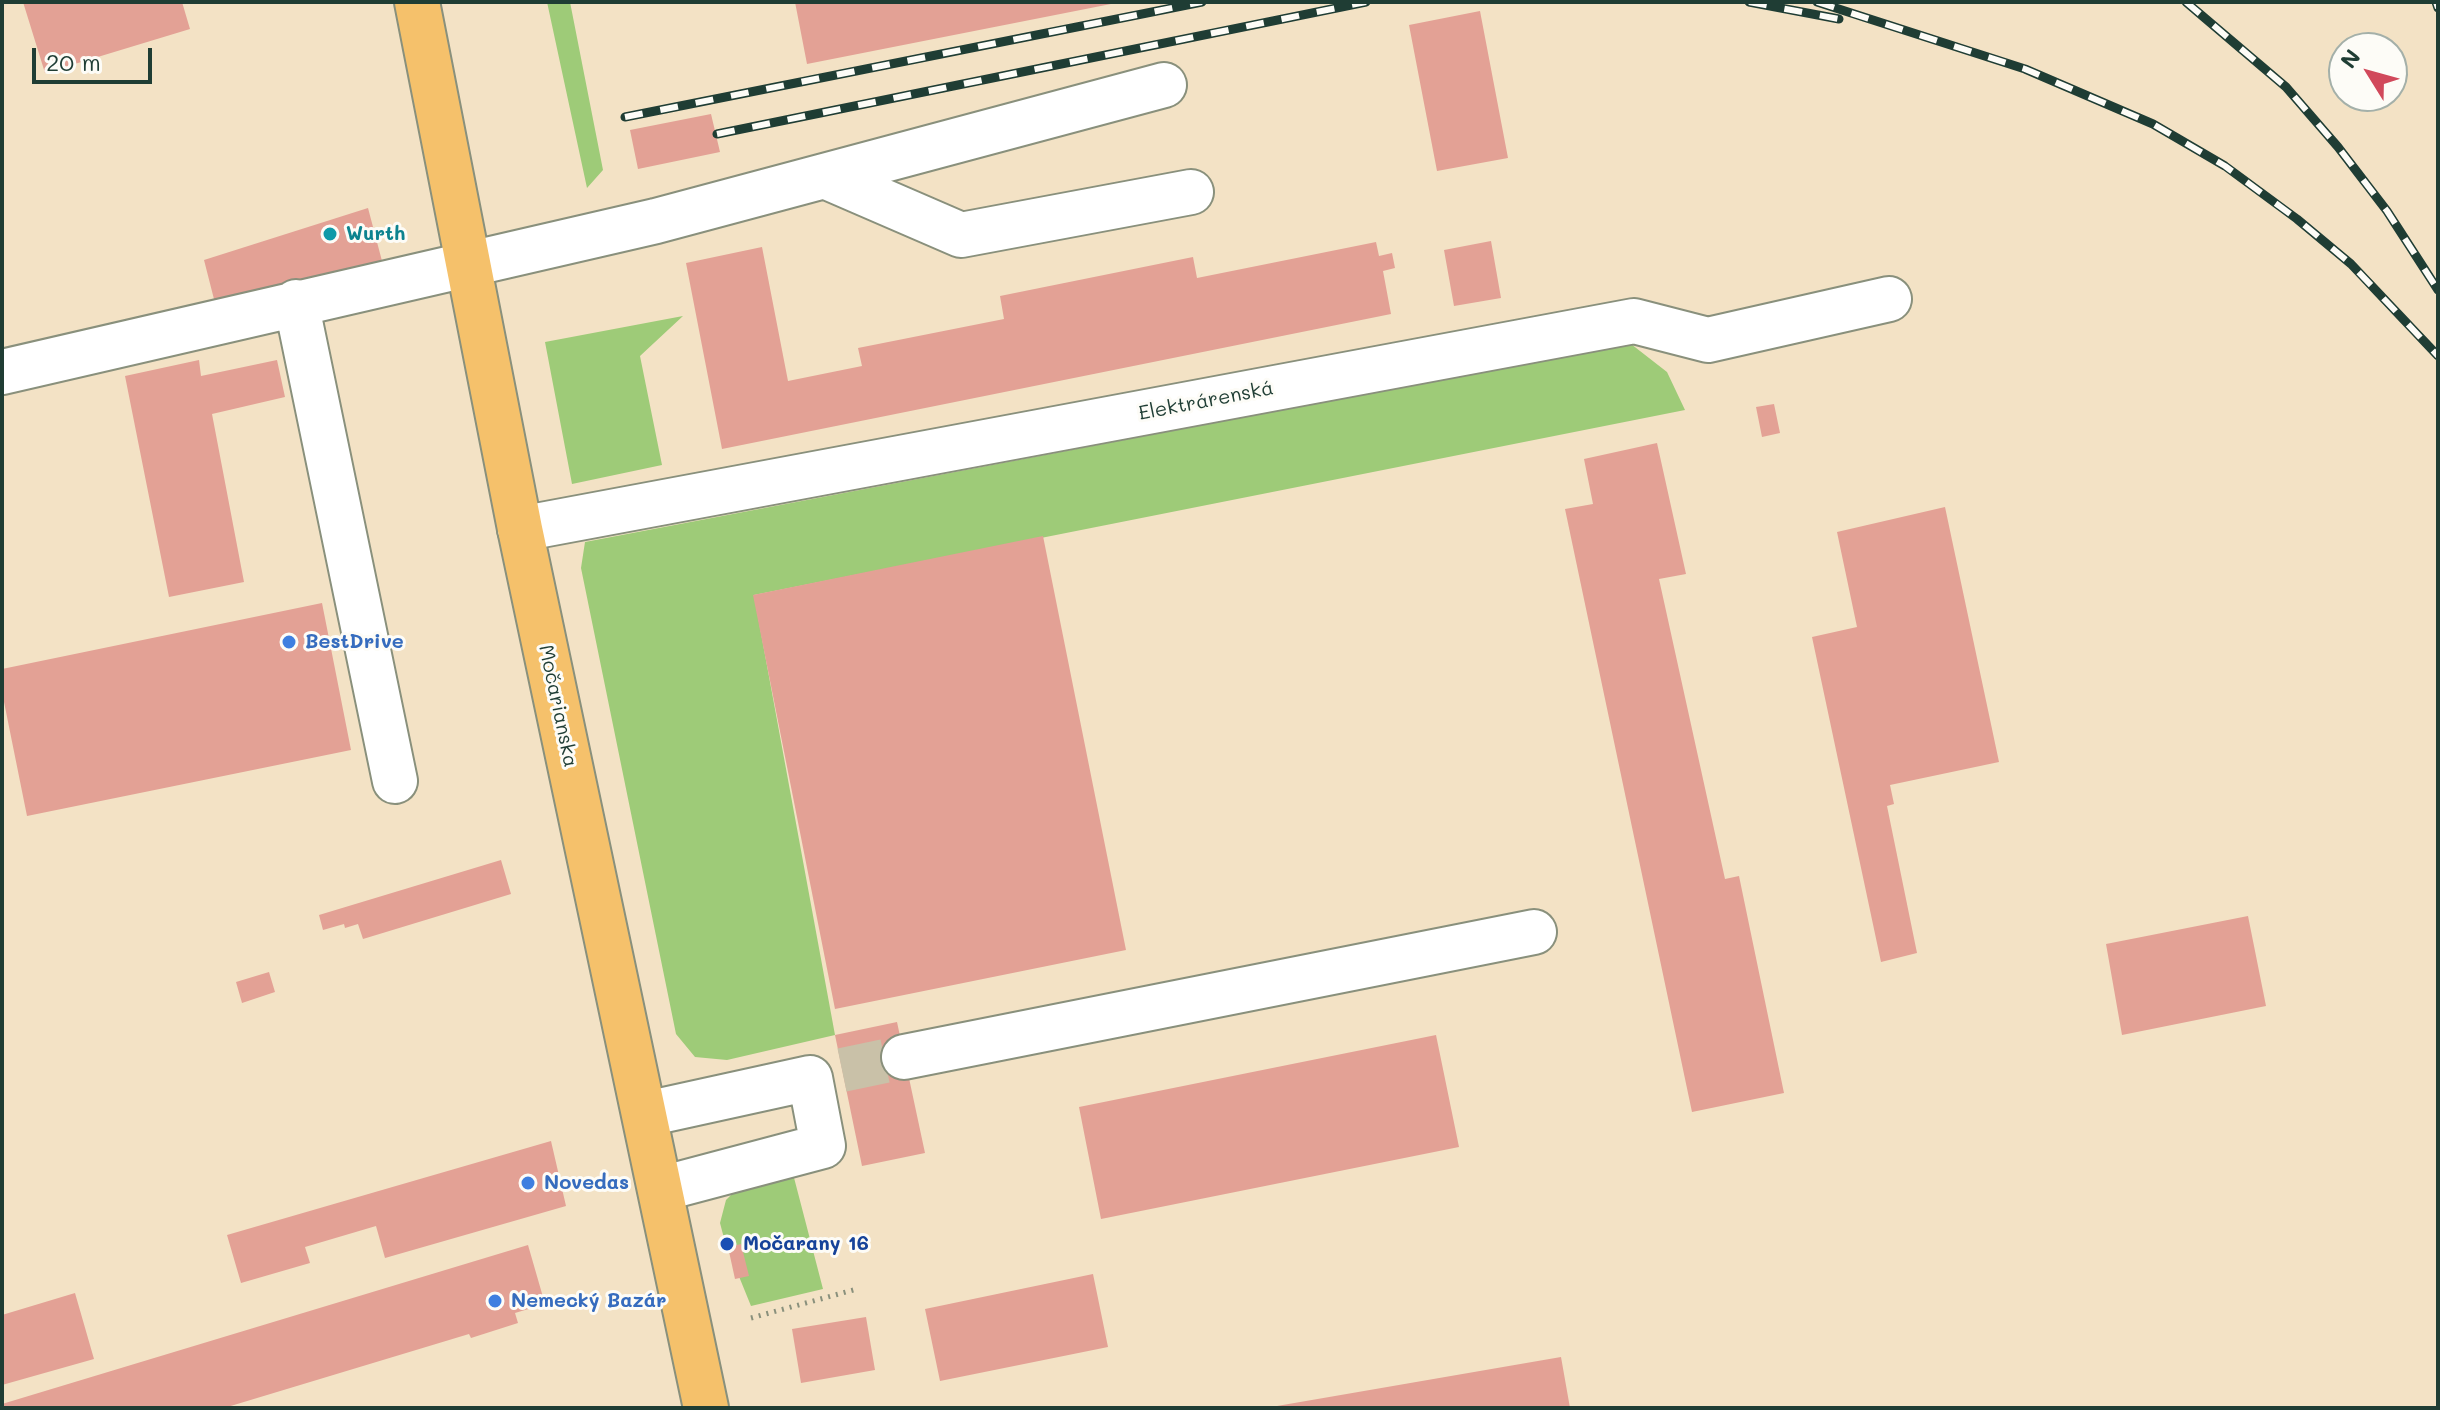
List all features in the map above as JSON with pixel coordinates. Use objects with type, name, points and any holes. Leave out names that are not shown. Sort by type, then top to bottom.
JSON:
[{"type":"main road","name":"Močarianska","points":[[417,2],[520,529],[706,1408]]},
{"type":"lane","points":[[2,372],[296,302],[469,265],[827,177],[1164,85]]},
{"type":"lane","points":[[827,177],[961,235],[1191,192]]},
{"type":"lane","name":"Elektrárenská","points":[[520,529],[1634,321],[1708,340],[1889,299]]},
{"type":"lane","points":[[296,302],[395,781]]},
{"type":"lane","points":[[904,1057],[1534,932]]},
{"type":"lane","points":[[646,1114],[826,1074],[823,1146],[661,1189]]},
{"type":"path","points":[[751,1318],[857,1289]]},
{"type":"green space","points":[[547,2],[570,2],[603,170],[587,188]]},
{"type":"green space","points":[[683,316],[640,356],[662,465],[572,484],[545,342]]},
{"type":"green space","points":[[1631,344],[1667,372],[1685,410],[754,595],[835,1035],[727,1060],[695,1057],[676,1034],[581,568],[585,542]]},
{"type":"green space","points":[[792,1170],[823,1289],[751,1306],[720,1223],[726,1200],[745,1181]]},
{"type":"building","points":[[23,2],[182,2],[190,29],[45,73]]},
{"type":"building","points":[[795,2],[1116,2],[1116,3],[807,64]]},
{"type":"building","points":[[1480,11],[1508,158],[1437,171],[1409,25]]},
{"type":"building","points":[[711,114],[720,152],[638,169],[630,130]]},
{"type":"building","name":"Wurth","points":[[368,208],[382,261],[216,307],[204,260]]},
{"type":"building","points":[[1491,241],[1501,298],[1454,306],[1444,250]]},
{"type":"building","points":[[1376,242],[1379,256],[1392,253],[1395,268],[1383,271],[1391,314],[722,449],[686,263],[762,247],[788,381],[862,366],[858,348],[1004,319],[1000,296],[1193,257],[1197,278]]},
{"type":"building","points":[[199,360],[201,376],[277,360],[285,397],[212,414],[244,582],[169,597],[125,376]]},
{"type":"building","points":[[1774,404],[1780,433],[1762,437],[1756,407]]},
{"type":"building","points":[[1657,443],[1686,574],[1659,579],[1725,879],[1739,876],[1784,1093],[1692,1112],[1565,509],[1593,504],[1584,459]]},
{"type":"building","points":[[1945,507],[1999,762],[1890,785],[1894,804],[1887,806],[1917,953],[1881,962],[1812,637],[1857,627],[1837,532]]},
{"type":"building","points":[[1043,536],[1126,950],[835,1009],[753,595]]},
{"type":"building","points":[[322,603],[351,750],[27,816],[2,692],[2,669]]},
{"type":"building","points":[[501,860],[511,894],[363,939],[358,924],[323,930],[319,915]]},
{"type":"building","points":[[2248,916],[2266,1006],[2122,1035],[2106,944]]},
{"type":"building","points":[[269,972],[275,992],[242,1003],[236,982]]},
{"type":"building","points":[[897,1022],[925,1153],[862,1166],[835,1035]]},
{"type":"building","points":[[1436,1035],[1459,1147],[1101,1219],[1079,1107]]},
{"type":"building","points":[[551,1141],[566,1206],[385,1258],[376,1226],[305,1247],[310,1263],[241,1283],[227,1235]]},
{"type":"building","points":[[741,1244],[749,1276],[735,1279],[728,1247]]},
{"type":"building","points":[[528,1245],[545,1304],[515,1313],[518,1323],[471,1338],[469,1334],[224,1408],[2,1408],[2,1404]]},
{"type":"building","points":[[1093,1274],[1108,1347],[940,1381],[925,1309]]},
{"type":"building","points":[[75,1293],[94,1359],[2,1385],[2,1315]]},
{"type":"building","points":[[866,1317],[875,1370],[801,1383],[792,1329]]},
{"type":"building","points":[[1561,1357],[1570,1408],[1277,1408],[1277,1406]]},
{"type":"tunnel","points":[[842,1070],[904,1057]]},
{"type":"railway","points":[[625,117],[1202,2]]},
{"type":"railway","points":[[717,134],[1366,2]]},
{"type":"railway","points":[[1749,2],[1839,19]]},
{"type":"railway","points":[[1817,2],[2025,69],[2153,124],[2225,166],[2297,219],[2351,264],[2438,356]]},
{"type":"railway","points":[[2186,2],[2286,87],[2338,147],[2387,211],[2438,290]]},
{"type":"railway","points":[[2436,2],[2438,8]]},
{"type":"place","name":"Wurth","points":[[330,234]]},
{"type":"place","name":"BestDrive","points":[[289,642]]},
{"type":"place","name":"Novedas","points":[[528,1183]]},
{"type":"place","name":"Močarany 16","points":[[727,1244]]},
{"type":"place","name":"Nemecký Bazár","points":[[495,1301]]}]
